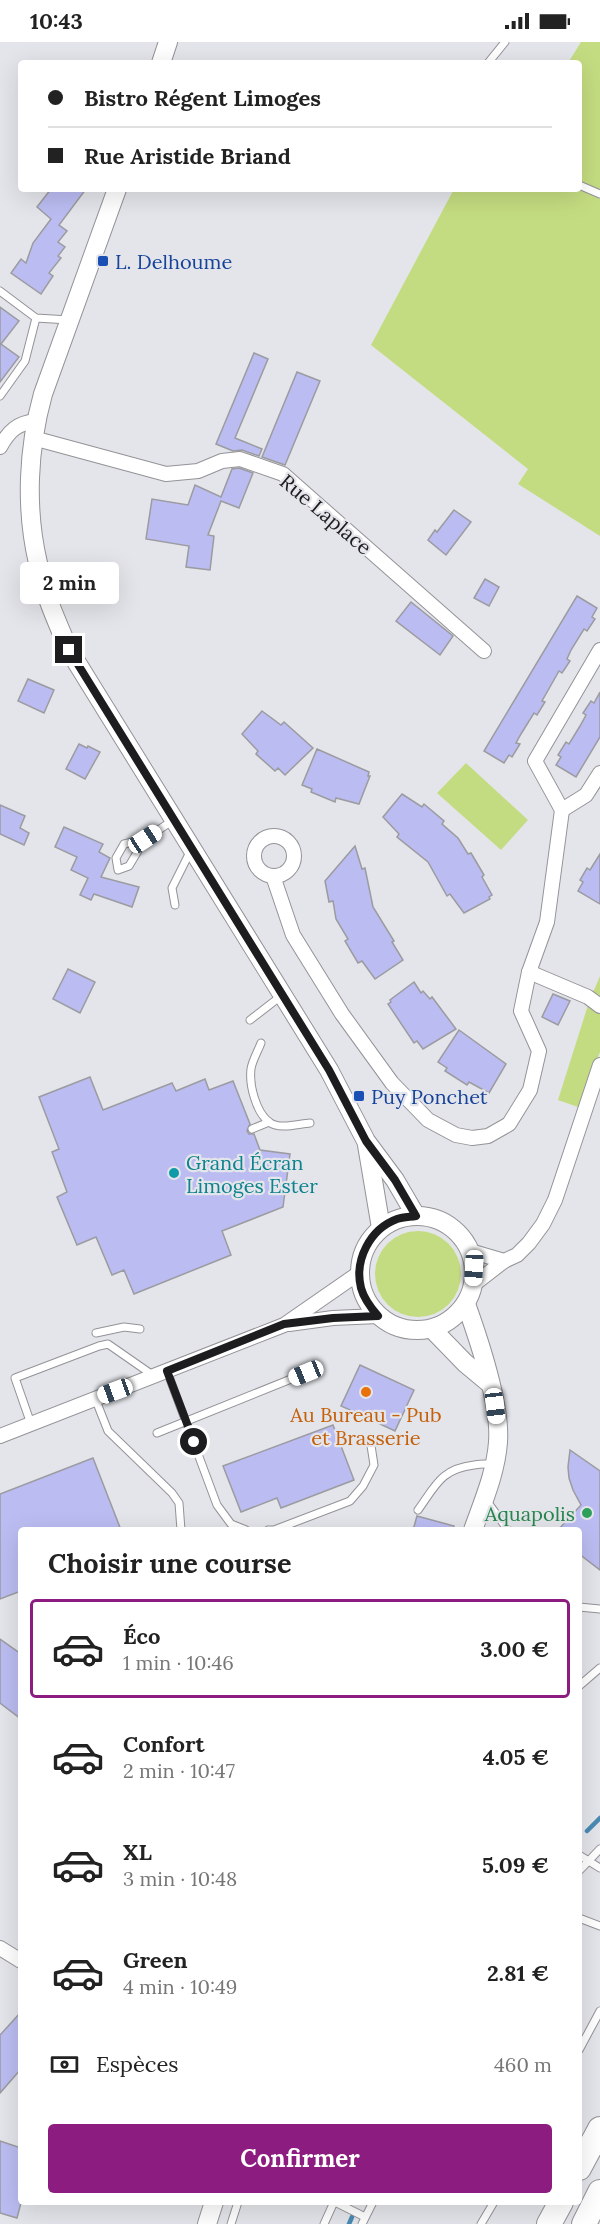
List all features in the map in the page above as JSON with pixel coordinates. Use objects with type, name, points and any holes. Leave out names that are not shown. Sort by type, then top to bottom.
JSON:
[{"type":"highway","points":[[582,2162],[600,2128]]},
{"type":"highway","points":[[549,2224],[559,2205]]},
{"type":"street","points":[[162,60],[168,42]]},
{"type":"street","points":[[116,192],[43,394],[34,430],[30,472],[32,525],[38,563],[50,606],[69,650],[329,1070],[366,1141],[395,1180],[416,1216]]},
{"type":"street","points":[[0,447],[9,432],[22,423],[34,430]]},
{"type":"street","name":"Rue Laplace","points":[[34,430],[166,474],[198,471],[222,461],[240,459],[283,474],[484,651]]},
{"type":"street","points":[[273,876],[293,935],[342,1014],[392,1083],[428,1120],[456,1135],[472,1138],[488,1136],[509,1124],[530,1090],[538,1051],[521,1011],[529,972],[547,922],[562,810],[535,761],[600,650]]},
{"type":"street","points":[[562,810],[586,795],[600,773]]},
{"type":"street","points":[[529,972],[588,997],[600,1006]]},
{"type":"street","points":[[473,1285],[504,1262],[517,1256],[543,1224],[555,1200],[600,1065]]},
{"type":"street","points":[[366,1141],[381,1228]]},
{"type":"street","points":[[416,1216],[433,1218],[448,1225],[461,1236],[470,1251],[474,1268],[473,1285],[466,1304],[451,1320],[432,1329],[413,1331],[394,1326],[378,1316],[364,1296],[359,1273],[362,1256],[369,1240],[381,1228],[398,1219],[416,1216]]},
{"type":"street","points":[[470,1251],[504,1262]]},
{"type":"street","points":[[0,1436],[284,1324],[359,1273]]},
{"type":"street","points":[[466,1304],[495,1406],[499,1431],[495,1465],[474,1527]]},
{"type":"street","points":[[284,1324],[333,1318],[378,1316]]},
{"type":"street","points":[[432,1329],[465,1363],[489,1383]]},
{"type":"street","points":[[0,1948],[18,1959]]},
{"type":"street","points":[[207,2224],[213,2205]]},
{"type":"lane","points":[[490,60],[505,42]]},
{"type":"lane","points":[[582,186],[600,194]]},
{"type":"lane","points":[[0,291],[36,318],[70,320]]},
{"type":"lane","points":[[0,396],[25,361],[36,318]]},
{"type":"lane","points":[[145,839],[129,866],[118,870],[116,858],[124,844],[145,839],[175,820]]},
{"type":"lane","points":[[175,905],[172,888],[192,847]]},
{"type":"lane","points":[[250,1020],[282,995]]},
{"type":"lane","points":[[261,1042],[251,1068],[252,1090],[258,1107],[269,1122],[280,1126],[310,1123]]},
{"type":"lane","points":[[252,1129],[269,1122]]},
{"type":"lane","points":[[96,1334],[124,1327],[140,1329]]},
{"type":"lane","points":[[32,1424],[15,1378],[108,1344],[161,1374],[186,1421],[217,1505],[231,1524],[238,1527]]},
{"type":"lane","points":[[157,1433],[306,1373]]},
{"type":"lane","points":[[95,1398],[108,1431],[172,1493],[179,1503],[181,1527]]},
{"type":"lane","points":[[282,1527],[350,1501],[363,1486],[374,1465],[370,1439]]},
{"type":"lane","points":[[418,1510],[448,1472],[460,1467],[487,1463],[495,1465]]},
{"type":"lane","points":[[485,1498],[506,1527]]},
{"type":"lane","points":[[582,1607],[600,1609]]},
{"type":"lane","points":[[582,1683],[600,1668]]},
{"type":"lane","points":[[582,1867],[600,1849]]},
{"type":"lane","points":[[582,1857],[600,1868]]},
{"type":"lane","points":[[582,1919],[600,1926]]},
{"type":"lane","points":[[582,2044],[600,2011]]},
{"type":"lane","points":[[231,2224],[237,2205]]},
{"type":"lane","points":[[324,2224],[333,2205]]},
{"type":"lane","points":[[339,2205],[364,2220],[372,2205]]},
{"type":"lane","points":[[481,2224],[492,2205]]},
{"type":"green space","points":[[581,42],[600,42],[600,190],[582,181],[582,60],[570,60]]},
{"type":"green space","points":[[582,190],[600,199],[600,536],[518,484],[528,469],[371,345],[452,192]]},
{"type":"green space","points":[[466,763],[528,820],[501,850],[437,793]]},
{"type":"green space","points":[[600,976],[600,1052],[578,1107],[558,1100],[589,1002]]},
{"type":"green space","points":[[418,1231],[435,1234],[449,1243],[458,1257],[461,1274],[458,1291],[449,1305],[435,1314],[418,1317],[401,1314],[387,1305],[378,1291],[375,1274],[378,1257],[387,1243],[401,1234]]},
{"type":"building","points":[[49,192],[84,192],[59,225],[67,231],[58,242],[65,247],[58,256],[61,258],[49,273],[53,276],[41,294],[11,273],[21,259],[26,263],[33,243],[51,219],[37,207]]},
{"type":"building","points":[[0,307],[19,321],[1,344],[19,357],[0,382]]},
{"type":"building","points":[[254,353],[268,359],[235,438],[262,449],[259,456],[242,450],[233,451],[216,444]]},
{"type":"building","points":[[297,372],[320,381],[285,465],[262,457]]},
{"type":"building","points":[[239,468],[253,473],[239,508],[221,501],[208,535],[214,536],[210,570],[186,567],[189,546],[146,539],[152,499],[188,505],[195,485],[221,497],[232,469]]},
{"type":"building","points":[[454,510],[471,522],[446,555],[428,540]]},
{"type":"building","points":[[485,579],[499,587],[489,606],[474,598]]},
{"type":"building","points":[[577,596],[597,608],[592,617],[595,619],[587,631],[584,629],[567,659],[570,661],[562,673],[559,671],[542,701],[545,702],[537,715],[534,713],[516,743],[520,744],[512,757],[509,755],[504,763],[484,751]]},
{"type":"building","points":[[411,602],[453,636],[440,655],[396,621]]},
{"type":"building","points":[[28,679],[54,690],[44,713],[18,701]]},
{"type":"building","points":[[600,692],[600,737],[576,777],[556,765],[561,757],[558,755],[566,742],[569,744],[586,715],[583,713],[591,701],[594,703]]},
{"type":"building","points":[[262,711],[281,725],[284,722],[313,748],[285,775],[278,768],[275,771],[256,754],[258,751],[242,734]]},
{"type":"building","points":[[79,744],[100,752],[85,779],[66,769]]},
{"type":"building","points":[[317,749],[369,772],[368,776],[370,776],[359,804],[336,798],[335,802],[311,792],[312,789],[302,785]]},
{"type":"building","points":[[402,794],[422,807],[424,804],[444,821],[442,824],[458,838],[468,854],[471,853],[484,875],[482,877],[492,895],[490,899],[464,913],[450,894],[447,896],[428,862],[397,837],[399,834],[383,817]]},
{"type":"building","points":[[0,805],[25,816],[20,828],[29,833],[24,845],[0,834]]},
{"type":"building","points":[[64,827],[103,844],[99,852],[110,858],[101,877],[139,887],[132,907],[94,894],[91,900],[80,895],[88,878],[71,870],[77,857],[55,847]]},
{"type":"building","points":[[355,846],[362,869],[365,868],[373,907],[403,960],[375,979],[362,961],[358,963],[345,941],[348,939],[336,919],[333,901],[329,902],[325,881]]},
{"type":"building","points":[[600,854],[600,904],[578,891],[583,882],[580,880],[587,868],[590,870]]},
{"type":"building","points":[[68,969],[95,982],[80,1013],[53,999]]},
{"type":"building","points":[[414,982],[421,993],[423,991],[430,999],[432,997],[456,1029],[423,1049],[417,1041],[414,1043],[388,1004]]},
{"type":"building","points":[[553,994],[570,1001],[558,1025],[542,1017]]},
{"type":"building","points":[[459,1030],[506,1064],[489,1093],[469,1082],[467,1085],[445,1071],[447,1068],[438,1062]]},
{"type":"building","name":"Grand Écran Limoges Ester","points":[[90,1077],[103,1110],[172,1083],[176,1091],[205,1079],[209,1090],[233,1081],[250,1124],[247,1131],[249,1134],[254,1134],[260,1150],[290,1154],[283,1207],[222,1231],[231,1255],[134,1294],[124,1270],[112,1275],[96,1237],[77,1245],[57,1197],[67,1192],[52,1152],[59,1149],[39,1097]]},
{"type":"building","points":[[360,1365],[414,1390],[395,1431],[341,1406]]},
{"type":"building","points":[[333,1425],[354,1480],[281,1508],[277,1498],[241,1512],[223,1466]]},
{"type":"building","name":"Aquapolis","points":[[570,1450],[600,1471],[600,1570],[582,1556],[582,1527],[561,1527],[581,1505],[573,1490],[568,1467]]},
{"type":"building","points":[[93,1458],[120,1527],[18,1527],[18,1592],[0,1599],[0,1494]]},
{"type":"building","points":[[417,1516],[454,1526],[454,1527],[414,1527]]},
{"type":"building","points":[[0,1639],[18,1652],[18,1717],[0,1703]]},
{"type":"building","points":[[18,2015],[18,2072],[0,2093],[0,2035]]},
{"type":"building","points":[[0,2141],[18,2147],[18,2205],[20,2205],[17,2218],[0,2213]]},
{"type":"waterway","points":[[587,1831],[600,1818]]},
{"type":"waterway","points":[[349,2224],[352,2217]]},
{"type":"place","name":"L. Delhoume","points":[[103,261]]},
{"type":"place","name":"Puy Ponchet","points":[[359,1096]]},
{"type":"place","name":"Grand Écran Limoges Ester","points":[[174,1173]]},
{"type":"place","name":"Au Bureau - Pub et Brasserie","points":[[366,1392]]},
{"type":"place","name":"Aquapolis","points":[[587,1513]]},
{"type":"route","points":[[69,650],[329,1070],[366,1141],[395,1180],[416,1216],[398,1219],[381,1228],[369,1240],[362,1256],[359,1273],[361,1289],[368,1304],[378,1316],[333,1318],[284,1324],[167,1371],[194,1442]]}]
